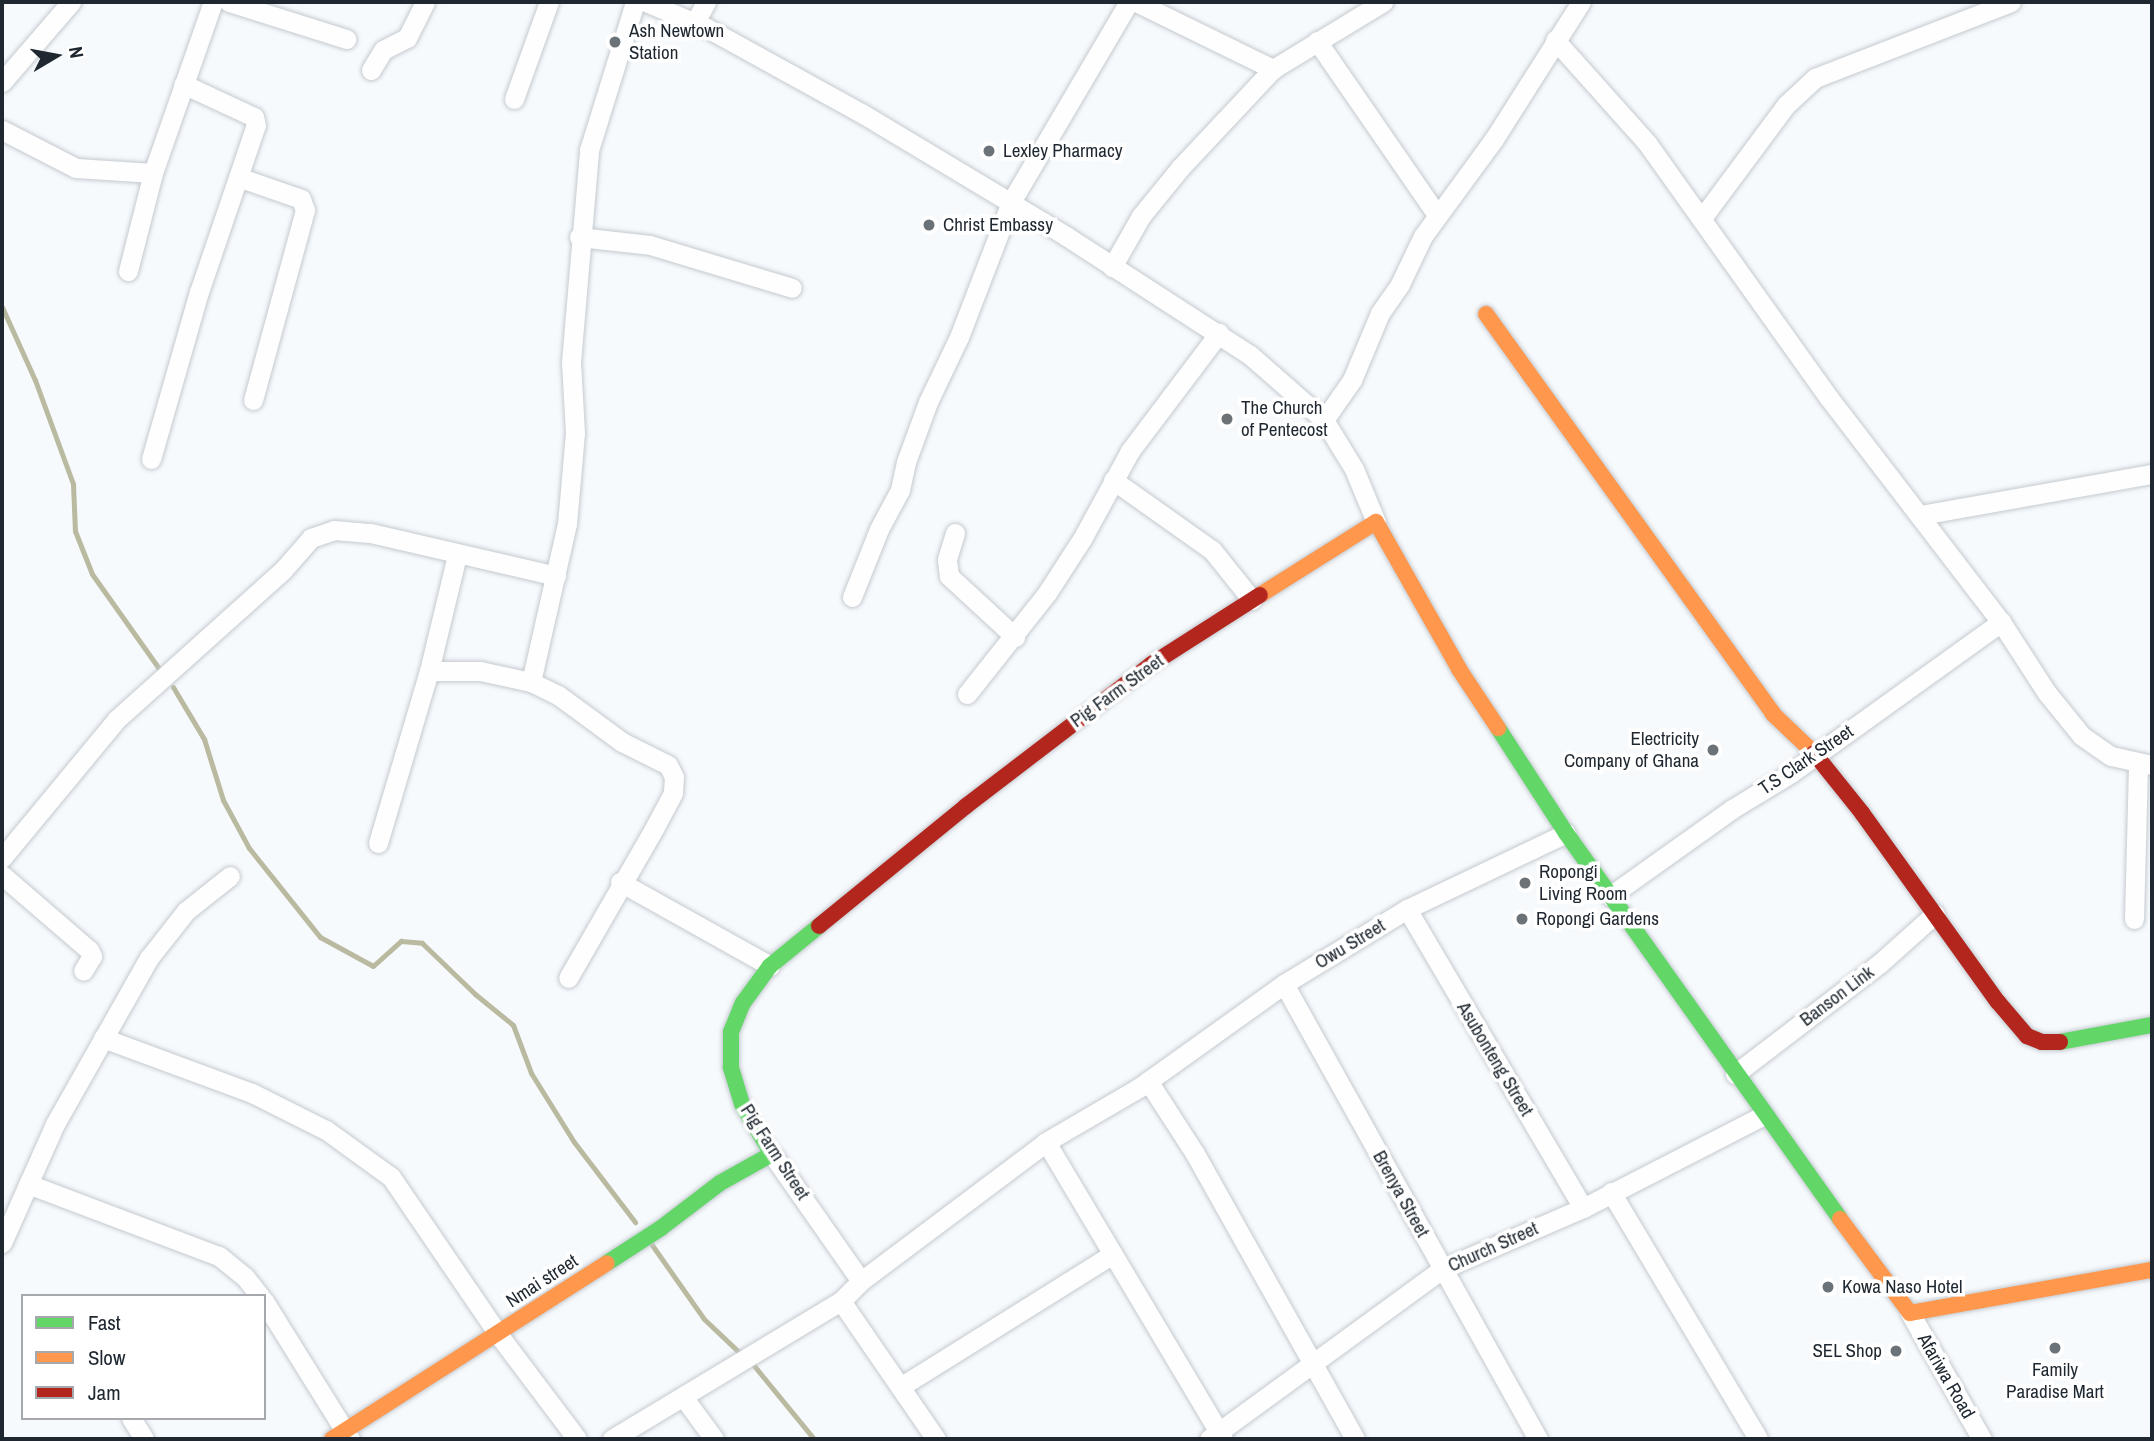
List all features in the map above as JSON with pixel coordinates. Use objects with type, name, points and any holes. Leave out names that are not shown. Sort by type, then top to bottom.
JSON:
[{"type":"street","points":[[2,82],[71,2]]},
{"type":"street","points":[[128,271],[153,173],[213,2]]},
{"type":"street","points":[[229,2],[346,39]]},
{"type":"street","points":[[371,70],[383,50],[407,38],[425,2]]},
{"type":"street","points":[[514,99],[549,2]]},
{"type":"street","points":[[531,682],[567,524],[575,433],[571,362],[579,237],[589,149],[635,2]]},
{"type":"street","points":[[646,2],[695,22],[863,114],[1011,202],[1219,333],[1250,355],[1324,420],[1354,469],[1376,522],[1459,668],[1566,833],[1763,1115],[1910,1313],[2152,1270]]},
{"type":"street","points":[[695,22],[706,2]]},
{"type":"street","points":[[852,597],[879,529],[900,490],[906,461],[928,402],[959,337],[1011,202],[1129,2]]},
{"type":"street","points":[[1136,2],[1273,69]]},
{"type":"street","points":[[1112,267],[1141,216],[1180,168],[1273,69],[1383,2]]},
{"type":"street","points":[[1324,420],[1352,380],[1380,313],[1400,284],[1423,236],[1494,139],[1581,2]]},
{"type":"street","points":[[1702,218],[1786,105],[1815,78],[2011,2]]},
{"type":"street","points":[[1555,40],[1647,143],[1829,398],[1921,515],[2082,736],[2111,756],[2145,764],[2134,919]]},
{"type":"street","points":[[1317,41],[1437,215]]},
{"type":"street","points":[[151,459],[199,292],[256,125],[254,117],[183,84]]},
{"type":"street","points":[[2,130],[76,168],[153,173]]},
{"type":"street","points":[[238,177],[301,199],[305,210],[253,400]]},
{"type":"street","points":[[579,237],[650,244],[792,288]]},
{"type":"street","points":[[1486,314],[1696,612],[1773,714],[1816,755],[1862,813],[1998,1002],[2027,1036],[2042,1042],[2064,1042],[2152,1026]]},
{"type":"street","points":[[967,694],[1014,636],[1075,550],[1130,451],[1219,333]]},
{"type":"street","points":[[1921,515],[2152,474]]},
{"type":"street","points":[[1113,480],[1212,550],[1252,600]]},
{"type":"street","name":"Pig Farm Street","points":[[861,1281],[772,1154],[742,1104],[731,1068],[732,1032],[743,1003],[770,966],[1037,751],[1152,664],[1376,522]]},
{"type":"street","points":[[2,858],[117,719],[283,570],[311,538],[334,530],[370,533],[556,576]]},
{"type":"street","points":[[955,533],[947,559],[949,576],[1014,636]]},
{"type":"street","points":[[378,843],[429,671],[457,555]]},
{"type":"street","name":"T.S Clark Street","points":[[1611,896],[1721,816],[1816,755],[2001,622]]},
{"type":"street","points":[[429,671],[480,671],[531,682],[558,695],[622,742],[667,765],[674,777],[673,793],[568,978]]},
{"type":"street","name":"Owu Street","points":[[1148,1080],[1284,984],[1407,909],[1566,833]]},
{"type":"street","points":[[2,875],[89,950],[92,956],[83,971]]},
{"type":"street","points":[[2,1243],[55,1124],[149,958],[186,911],[230,876]]},
{"type":"street","points":[[621,882],[770,966]]},
{"type":"street","name":"Asubonteng Street","points":[[1407,909],[1583,1208]]},
{"type":"street","name":"Banson Link","points":[[1735,1074],[1879,964],[1935,914]]},
{"type":"street","name":"Brenya Street","points":[[1284,984],[1538,1439]]},
{"type":"street","points":[[103,1038],[252,1093],[326,1130],[390,1177],[498,1334],[578,1439]]},
{"type":"street","points":[[612,1439],[841,1301],[861,1281],[1046,1142],[1148,1080],[1194,1152],[1315,1363],[1355,1439]]},
{"type":"street","name":"Church Street","points":[[1217,1436],[1443,1269],[1583,1208],[1763,1115]]},
{"type":"street","points":[[1046,1142],[1217,1436]]},
{"type":"street","name":"Nmai street","points":[[342,1436],[661,1228],[720,1183],[772,1154]]},
{"type":"street","points":[[28,1184],[219,1256],[245,1277],[258,1294]]},
{"type":"street","points":[[1611,1192],[1758,1439]]},
{"type":"street","points":[[900,1387],[1113,1254]]},
{"type":"street","points":[[841,1301],[936,1439]]},
{"type":"street","points":[[266,1304],[342,1436]]},
{"type":"street","name":"Afariwa Road","points":[[1910,1313],[1982,1439]]},
{"type":"street","points":[[684,1398],[714,1439]]},
{"type":"street","points":[[132,1420],[144,1439]]},
{"type":"waterway","points":[[2,307],[35,380],[73,484],[75,531],[92,574],[160,670]]},
{"type":"waterway","points":[[173,687],[204,739],[223,800],[249,848],[320,937],[373,966],[401,941],[422,943],[475,994],[513,1025],[531,1073],[574,1142],[635,1222]]},
{"type":"waterway","points":[[652,1245],[704,1319],[743,1356]]},
{"type":"waterway","points":[[751,1362],[814,1439]]},
{"type":"traffic: fast","points":[[1498,728],[1566,833],[1840,1219]]},
{"type":"traffic: fast","points":[[607,1263],[661,1228],[720,1183],[772,1154],[742,1104],[731,1067],[731,1032],[743,1003],[770,966],[819,926]]},
{"type":"traffic: fast","points":[[2060,1042],[2152,1025]]},
{"type":"traffic: slow","points":[[1486,314],[1773,714],[1814,753]]},
{"type":"traffic: slow","points":[[1260,595],[1376,522],[1459,669],[1498,728]]},
{"type":"traffic: slow","points":[[1840,1219],[1910,1313],[2152,1270]]},
{"type":"traffic: slow","points":[[332,1439],[607,1263]]},
{"type":"traffic: jam","points":[[819,926],[966,806],[1152,664],[1260,595]]},
{"type":"traffic: jam","points":[[1814,753],[1862,813],[1998,1002],[2027,1036],[2042,1042],[2060,1042]]},
{"type":"place","name":"Ash Newtown Station","points":[[615,42]]},
{"type":"place","name":"Lexley Pharmacy","points":[[989,151]]},
{"type":"place","name":"Christ Embassy","points":[[929,225]]},
{"type":"place","name":"The Church of Pentecost","points":[[1227,419]]},
{"type":"place","name":"Electricity Company of Ghana","points":[[1713,750]]},
{"type":"place","name":"Ropongi Living Room","points":[[1525,883]]},
{"type":"place","name":"Ropongi Gardens","points":[[1522,919]]},
{"type":"place","name":"Kowa Naso Hotel","points":[[1828,1287]]},
{"type":"place","name":"Family Paradise Mart","points":[[2055,1348]]},
{"type":"place","name":"SEL Shop","points":[[1896,1351]]}]
